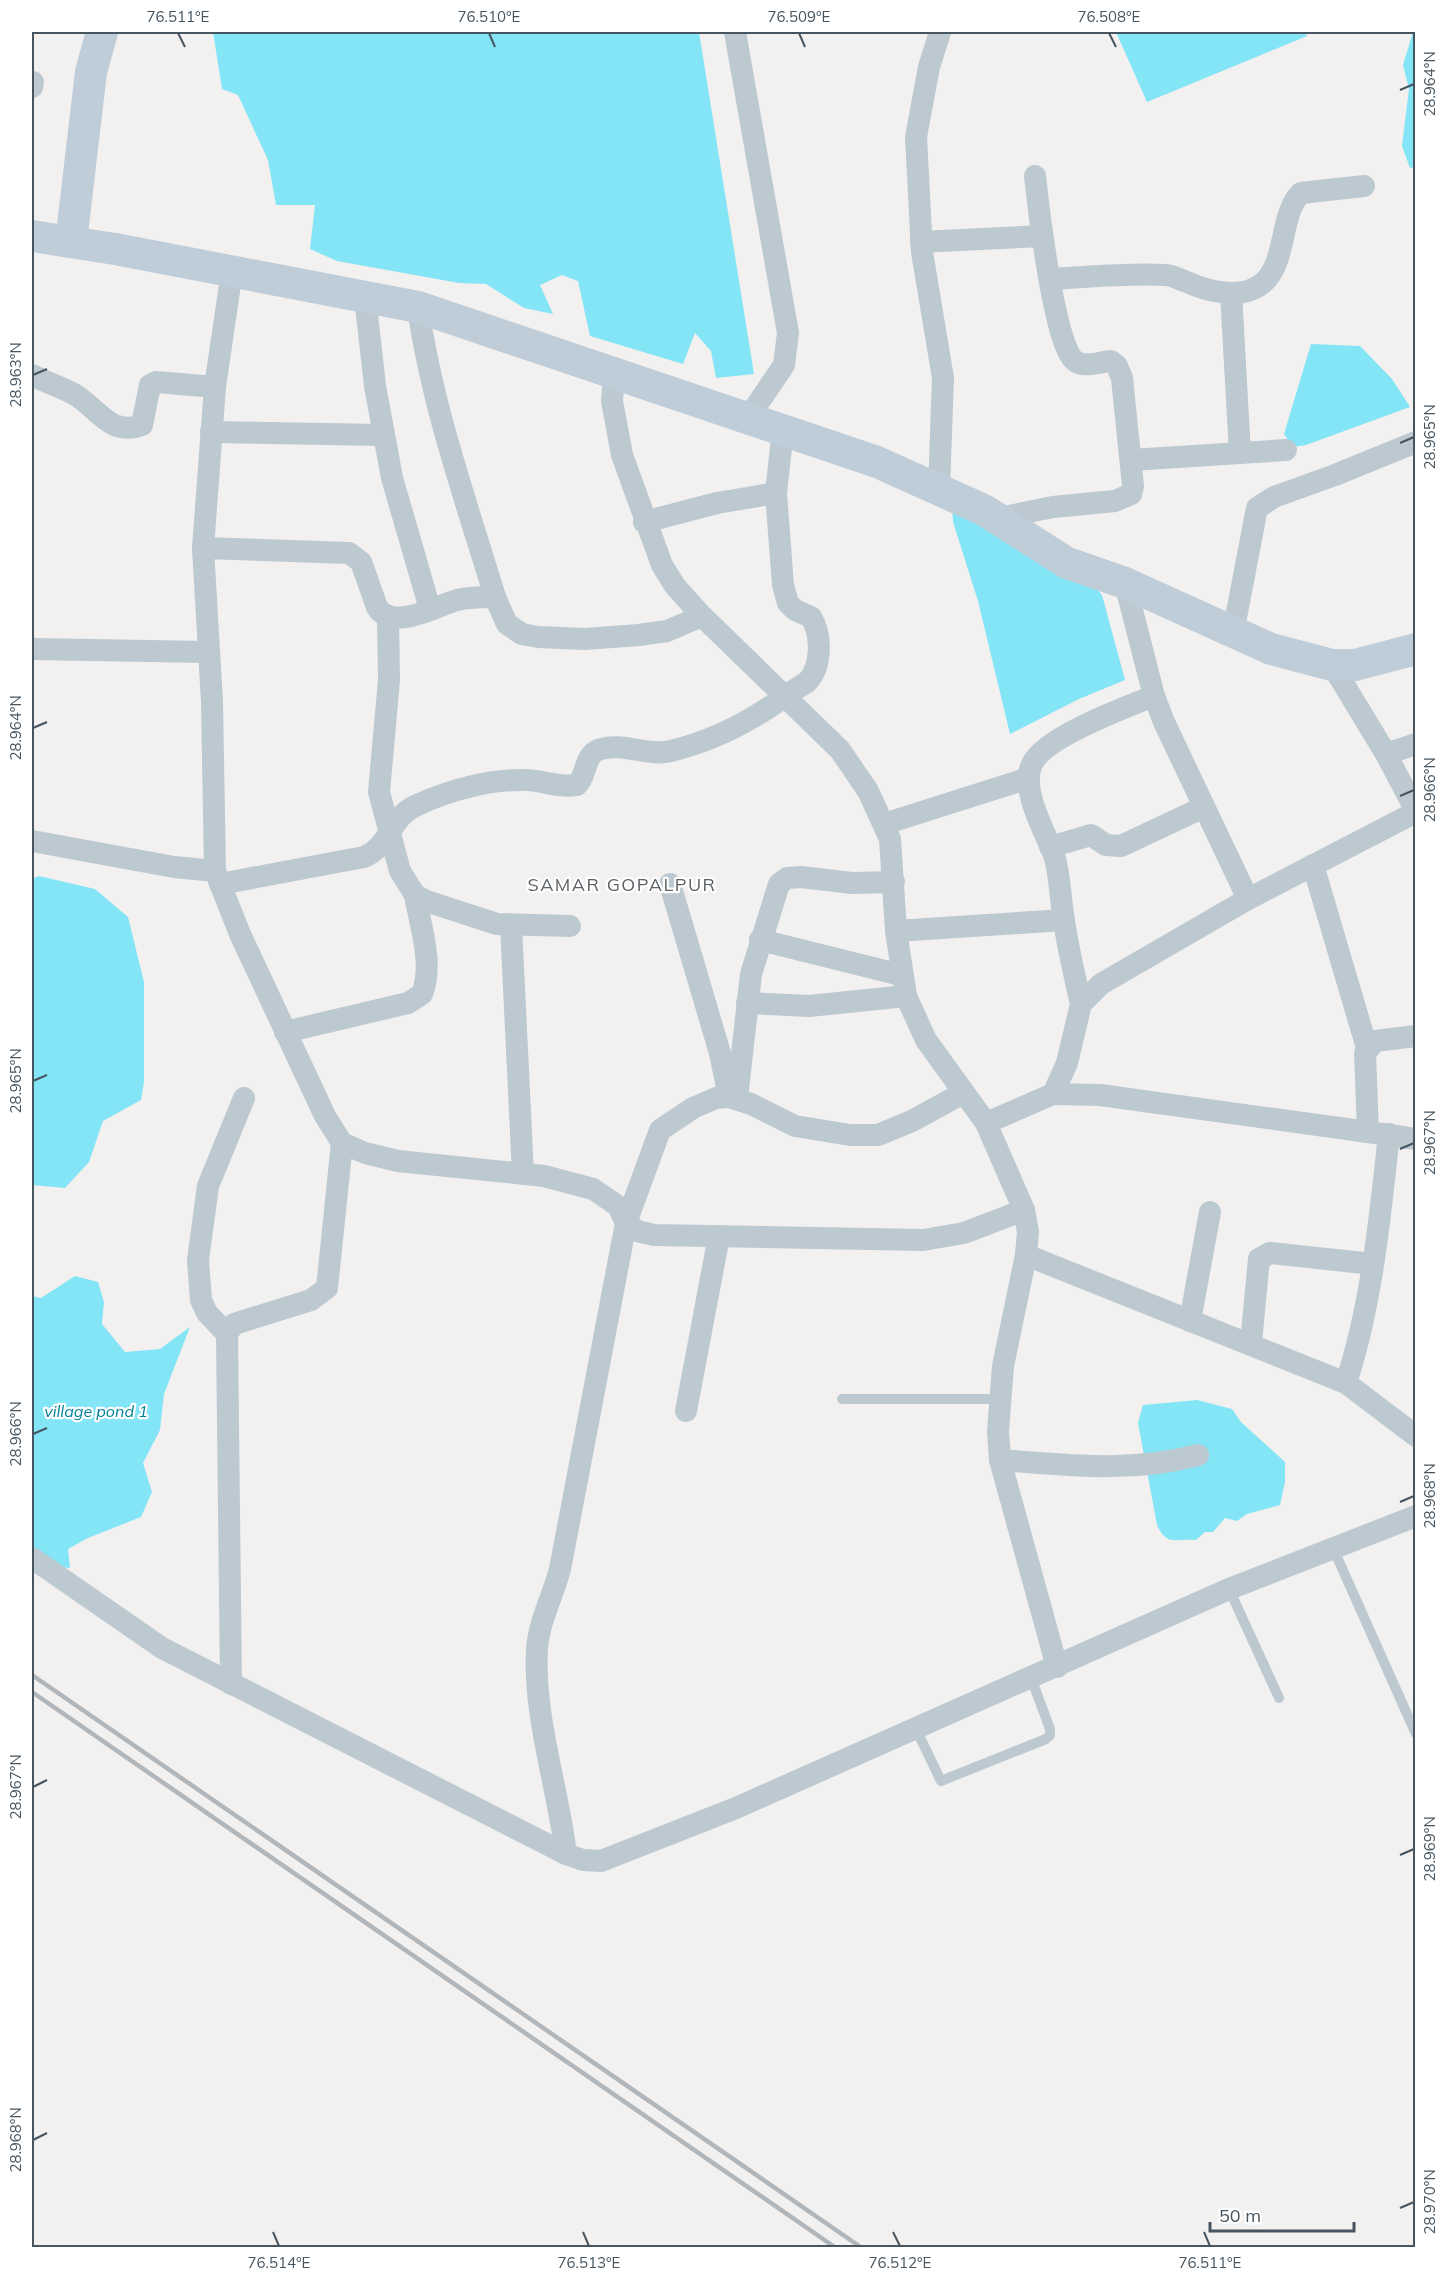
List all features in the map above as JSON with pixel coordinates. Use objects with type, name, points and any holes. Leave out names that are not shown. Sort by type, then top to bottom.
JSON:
[{"type":"street","points":[[71,242],[91,72],[102,32]]},
{"type":"street","points":[[735,32],[788,333],[784,365],[747,418]]},
{"type":"street","points":[[939,489],[943,378],[921,242],[916,137],[927,78],[940,32]]},
{"type":"street","points":[[999,518],[1053,507],[1126,497],[1131,494],[1133,486],[1122,378],[1118,366],[1111,361],[1086,364],[1072,360],[1063,341],[1042,236],[1035,176]]},
{"type":"street","points":[[1050,279],[1170,275],[1208,290],[1231,293],[1256,288],[1267,280],[1285,236],[1293,204],[1301,193],[1364,186]]},
{"type":"street","points":[[32,236],[418,307],[877,462],[999,518],[1067,563],[1125,584],[1233,633],[1296,658],[1332,665],[1355,665],[1416,649]]},
{"type":"street","points":[[921,242],[1042,236]]},
{"type":"street","points":[[232,271],[215,387],[203,548],[218,877],[324,1116],[342,1143],[365,1153],[398,1161],[544,1176],[593,1189],[618,1206],[626,1223],[638,1231],[654,1236],[923,1240],[964,1233],[1024,1210]]},
{"type":"street","points":[[1231,293],[1240,453]]},
{"type":"street","points":[[364,297],[383,435],[402,519],[430,609]]},
{"type":"street","points":[[418,307],[424,344],[443,423],[495,597],[507,624],[522,634],[585,639],[667,631],[702,616]]},
{"type":"street","points":[[614,374],[612,401],[617,430],[644,522],[662,566],[675,586],[702,616],[853,767],[884,824],[890,839],[896,931],[903,986],[926,1040],[986,1123],[1024,1210],[1028,1232],[1026,1255],[1003,1366],[1000,1399],[1000,1460],[1057,1666]]},
{"type":"street","points":[[32,375],[76,395],[108,423],[120,428],[132,428],[142,424],[150,385],[156,382],[215,387]]},
{"type":"street","points":[[32,841],[218,877],[364,857],[383,846],[391,830],[411,808],[452,792],[506,781],[577,785],[582,780],[590,756],[596,751],[618,748],[654,753],[681,748],[744,722],[814,676],[819,652],[816,627],[811,617],[795,610],[785,597],[776,493],[783,429]]},
{"type":"street","points":[[211,432],[383,435]]},
{"type":"street","points":[[1233,633],[1255,516],[1264,501],[1416,442]]},
{"type":"street","points":[[1131,460],[1286,450]]},
{"type":"street","points":[[644,522],[717,503],[776,493]]},
{"type":"street","points":[[203,548],[349,553],[361,562],[377,607],[381,614],[388,616],[404,617],[459,600],[495,597]]},
{"type":"street","points":[[1125,584],[1154,696],[1248,899]]},
{"type":"street","points":[[285,1032],[408,1004],[422,994],[427,975],[415,895],[397,862],[391,830],[383,816],[378,777],[388,680],[388,616]]},
{"type":"street","points":[[32,649],[207,652]]},
{"type":"street","points":[[1081,1004],[1101,984],[1248,899],[1416,812],[1386,754],[1332,665]]},
{"type":"street","points":[[1053,1094],[1067,1063],[1081,1004],[1064,920],[1059,880],[1050,847],[1040,825],[1029,778],[1031,765],[1039,754],[1054,742],[1107,715],[1154,696]]},
{"type":"street","points":[[1386,754],[1416,744]]},
{"type":"street","points":[[884,824],[1029,778]]},
{"type":"street","points":[[1050,847],[1090,835],[1106,845],[1120,846],[1204,807]]},
{"type":"street","points":[[1313,865],[1367,1048]]},
{"type":"street","points":[[733,1097],[751,974],[776,889],[787,878],[852,883],[894,882]]},
{"type":"street","points":[[670,884],[733,1097]]},
{"type":"street","points":[[415,895],[448,908],[511,926],[570,926]]},
{"type":"street","points":[[896,931],[1064,920]]},
{"type":"street","points":[[511,926],[523,1174]]},
{"type":"street","points":[[760,940],[903,986]]},
{"type":"street","points":[[747,1003],[809,1006],[903,986]]},
{"type":"street","points":[[1346,1383],[1357,1347],[1373,1264],[1378,1133],[1365,1053],[1375,1041],[1416,1036]]},
{"type":"street","points":[[566,1854],[545,1733],[537,1649],[543,1619],[560,1569],[626,1223],[660,1130],[693,1108],[716,1098],[733,1097],[795,1126],[867,1137],[892,1131],[963,1093]]},
{"type":"street","points":[[986,1123],[1053,1094],[1100,1095],[1416,1139]]},
{"type":"street","points":[[227,1334],[214,1324],[204,1306],[198,1260],[208,1186],[244,1098]]},
{"type":"street","points":[[231,1684],[227,1334],[234,1324],[311,1300],[327,1288],[342,1143]]},
{"type":"street","points":[[1190,1321],[1210,1212]]},
{"type":"street","points":[[686,1412],[719,1236]]},
{"type":"street","points":[[1251,1343],[1259,1259],[1263,1255],[1270,1253],[1373,1264]]},
{"type":"street","points":[[1026,1255],[1251,1343],[1346,1383],[1416,1436]]},
{"type":"street","points":[[1000,1460],[1106,1468],[1164,1464],[1198,1455]]},
{"type":"street","points":[[32,1558],[162,1648],[566,1854],[583,1860],[601,1861],[736,1808],[1229,1589],[1416,1515]]},
{"type":"lane","points":[[842,1399],[1000,1399]]},
{"type":"lane","points":[[1333,1548],[1416,1734]]},
{"type":"lane","points":[[1229,1589],[1279,1698]]},
{"type":"lane","points":[[916,1729],[941,1781],[1046,1739],[1050,1735],[1050,1729],[1031,1678]]},
{"type":"water","points":[[213,32],[699,32],[754,374],[716,378],[711,351],[695,333],[683,364],[590,336],[578,281],[562,275],[540,285],[553,314],[524,308],[486,284],[459,283],[337,261],[310,249],[315,205],[276,205],[268,160],[238,95],[222,89]]},
{"type":"water","points":[[1116,32],[1305,32],[1307,36],[1147,102]]},
{"type":"water","points":[[1413,32],[1416,32],[1416,167],[1410,168],[1402,146],[1409,89],[1403,65]]},
{"type":"water","points":[[1311,344],[1360,346],[1392,379],[1410,407],[1306,445],[1293,447],[1284,434]]},
{"type":"water","points":[[952,503],[1092,583],[1102,595],[1125,680],[1079,699],[1010,734],[978,601],[953,522]]},
{"type":"water","points":[[39,876],[95,889],[128,917],[144,982],[144,1082],[141,1100],[103,1121],[89,1162],[65,1188],[32,1185],[32,879]]},
{"type":"water","name":"village pond 1","points":[[75,1276],[98,1282],[104,1302],[102,1324],[125,1352],[160,1349],[190,1327],[164,1394],[160,1430],[143,1463],[152,1492],[141,1517],[88,1538],[68,1549],[70,1568],[51,1566],[32,1555],[32,1296],[41,1298]]},
{"type":"water","points":[[1197,1400],[1232,1409],[1241,1422],[1285,1462],[1285,1482],[1280,1505],[1247,1514],[1237,1521],[1225,1518],[1213,1532],[1205,1532],[1196,1540],[1172,1540],[1164,1536],[1157,1525],[1138,1423],[1143,1405]]},
{"type":"railway","points":[[32,1675],[862,2248]]},
{"type":"railway","points":[[32,1692],[836,2248]]},
{"type":"district","name":"SAMAR GOPALPUR","points":[[622,885]]}]
